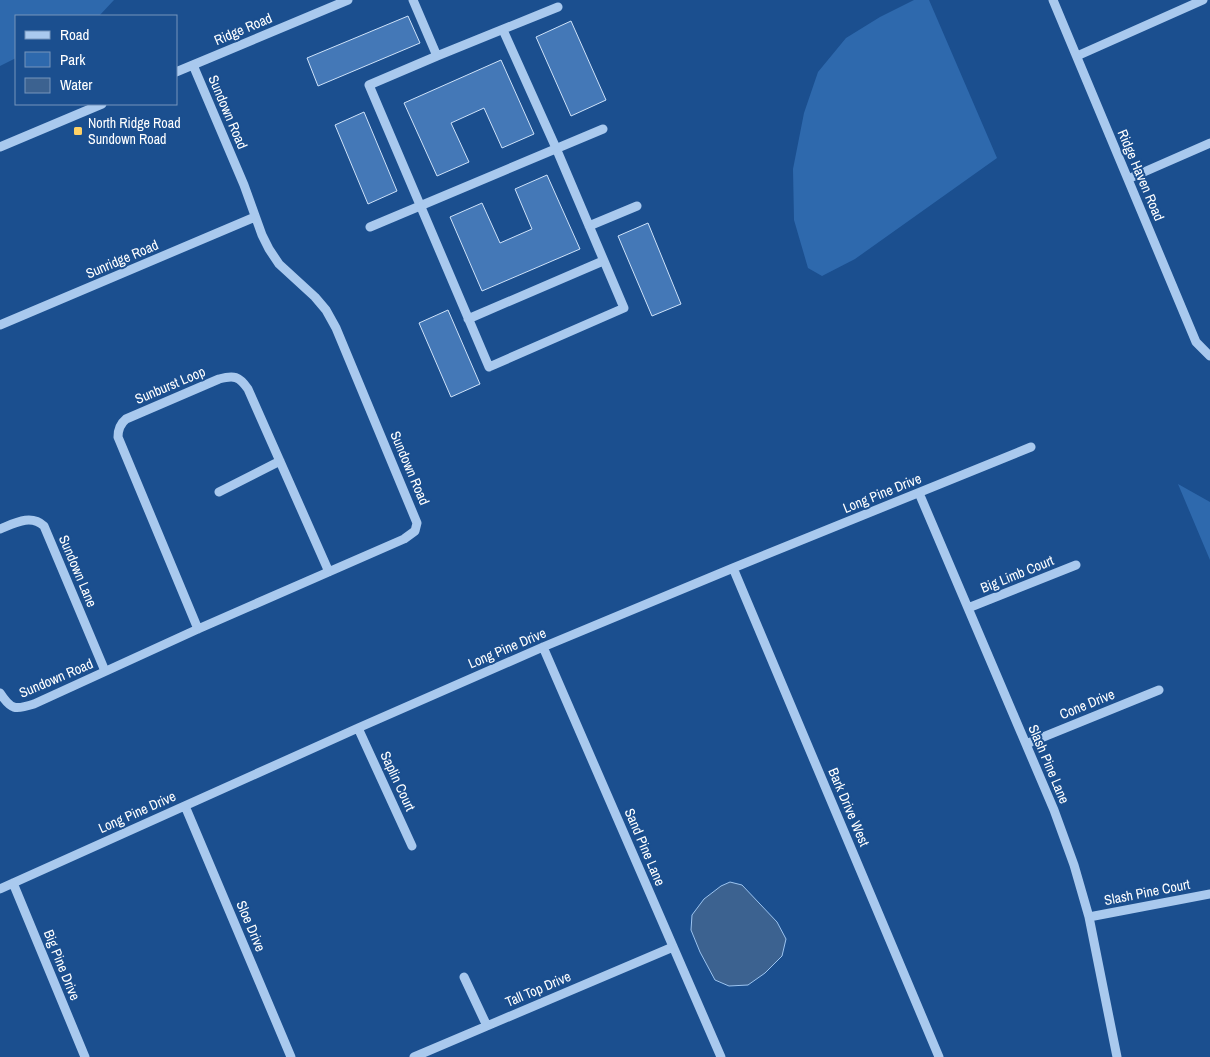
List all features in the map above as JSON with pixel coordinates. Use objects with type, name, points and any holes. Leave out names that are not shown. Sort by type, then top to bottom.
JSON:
[{"type":"street","name":"Ridge Road","points":[[178,71],[348,0]]},
{"type":"street","points":[[413,0],[437,56]]},
{"type":"street","name":"Ridge Haven Road","points":[[1053,0],[1196,342],[1210,356]]},
{"type":"street","points":[[1077,56],[1203,0]]},
{"type":"street","points":[[503,30],[556,148],[624,308],[489,367],[369,85],[558,7]]},
{"type":"street","name":"Sundown Road","points":[[0,693],[15,708],[34,704],[198,629],[404,539],[415,531],[417,523],[332,322],[326,310],[315,297],[279,264],[268,249],[244,185],[193,65]]},
{"type":"street","points":[[0,147],[100,105]]},
{"type":"street","points":[[370,227],[603,129]]},
{"type":"street","points":[[1128,179],[1210,143]]},
{"type":"street","points":[[589,226],[636,206]]},
{"type":"street","name":"Sunridge Road","points":[[0,325],[255,217]]},
{"type":"street","points":[[468,319],[604,261]]},
{"type":"street","name":"Sunburst Loop","points":[[198,629],[118,436],[121,424],[126,419],[219,380],[228,377],[241,380],[248,389],[329,572]]},
{"type":"street","name":"Long Pine Drive","points":[[0,889],[543,647],[1032,447]]},
{"type":"street","points":[[219,492],[280,461]]},
{"type":"street","name":"Slash Pine Lane","points":[[919,493],[1054,810],[1074,865],[1089,917],[1117,1057]]},
{"type":"street","name":"Sundown Lane","points":[[0,529],[28,520],[40,522],[44,526],[105,672]]},
{"type":"street","name":"Big Limb Court","points":[[968,608],[1076,565]]},
{"type":"street","name":"Bark Drive West","points":[[733,568],[939,1057]]},
{"type":"street","name":"Sand Pine Lane","points":[[543,647],[721,1057]]},
{"type":"street","name":"Cone Drive","points":[[1026,744],[1159,690]]},
{"type":"street","name":"Saplin Court","points":[[358,728],[412,846]]},
{"type":"street","name":"Sloe Drive","points":[[185,806],[291,1057]]},
{"type":"street","name":"Big Pine Drive","points":[[13,883],[85,1057]]},
{"type":"street","name":"Slash Pine Court","points":[[1089,917],[1210,894]]},
{"type":"street","name":"Tall Top Drive","points":[[414,1057],[673,947]]},
{"type":"street","points":[[464,977],[487,1026]]},
{"type":"green space","points":[[0,0],[114,0],[100,15],[15,15],[15,58],[0,66]]},
{"type":"green space","points":[[914,0],[929,0],[997,158],[855,259],[822,276],[808,268],[794,220],[793,169],[804,113],[818,72],[846,38],[880,17]]},
{"type":"green space","points":[[1178,484],[1210,502],[1210,560]]},
{"type":"water","points":[[730,882],[742,885],[777,922],[786,939],[782,956],[765,973],[748,985],[729,986],[715,980],[691,930],[692,915],[704,899],[721,886]]},
{"type":"building","points":[[408,16],[420,43],[318,86],[307,58]]},
{"type":"building","points":[[571,21],[606,100],[571,116],[536,37]]},
{"type":"building","points":[[501,60],[534,134],[502,148],[484,108],[451,123],[469,162],[437,176],[404,103]]},
{"type":"building","points":[[364,112],[397,191],[368,204],[335,125]]},
{"type":"building","points":[[547,175],[580,249],[482,291],[450,217],[482,203],[500,243],[532,229],[515,189]]},
{"type":"building","points":[[648,223],[681,304],[652,316],[618,236]]},
{"type":"building","points":[[448,310],[480,384],[451,397],[419,323]]},
{"type":"place","name":"North Ridge Road Sundown Road","points":[[78,131]]}]
